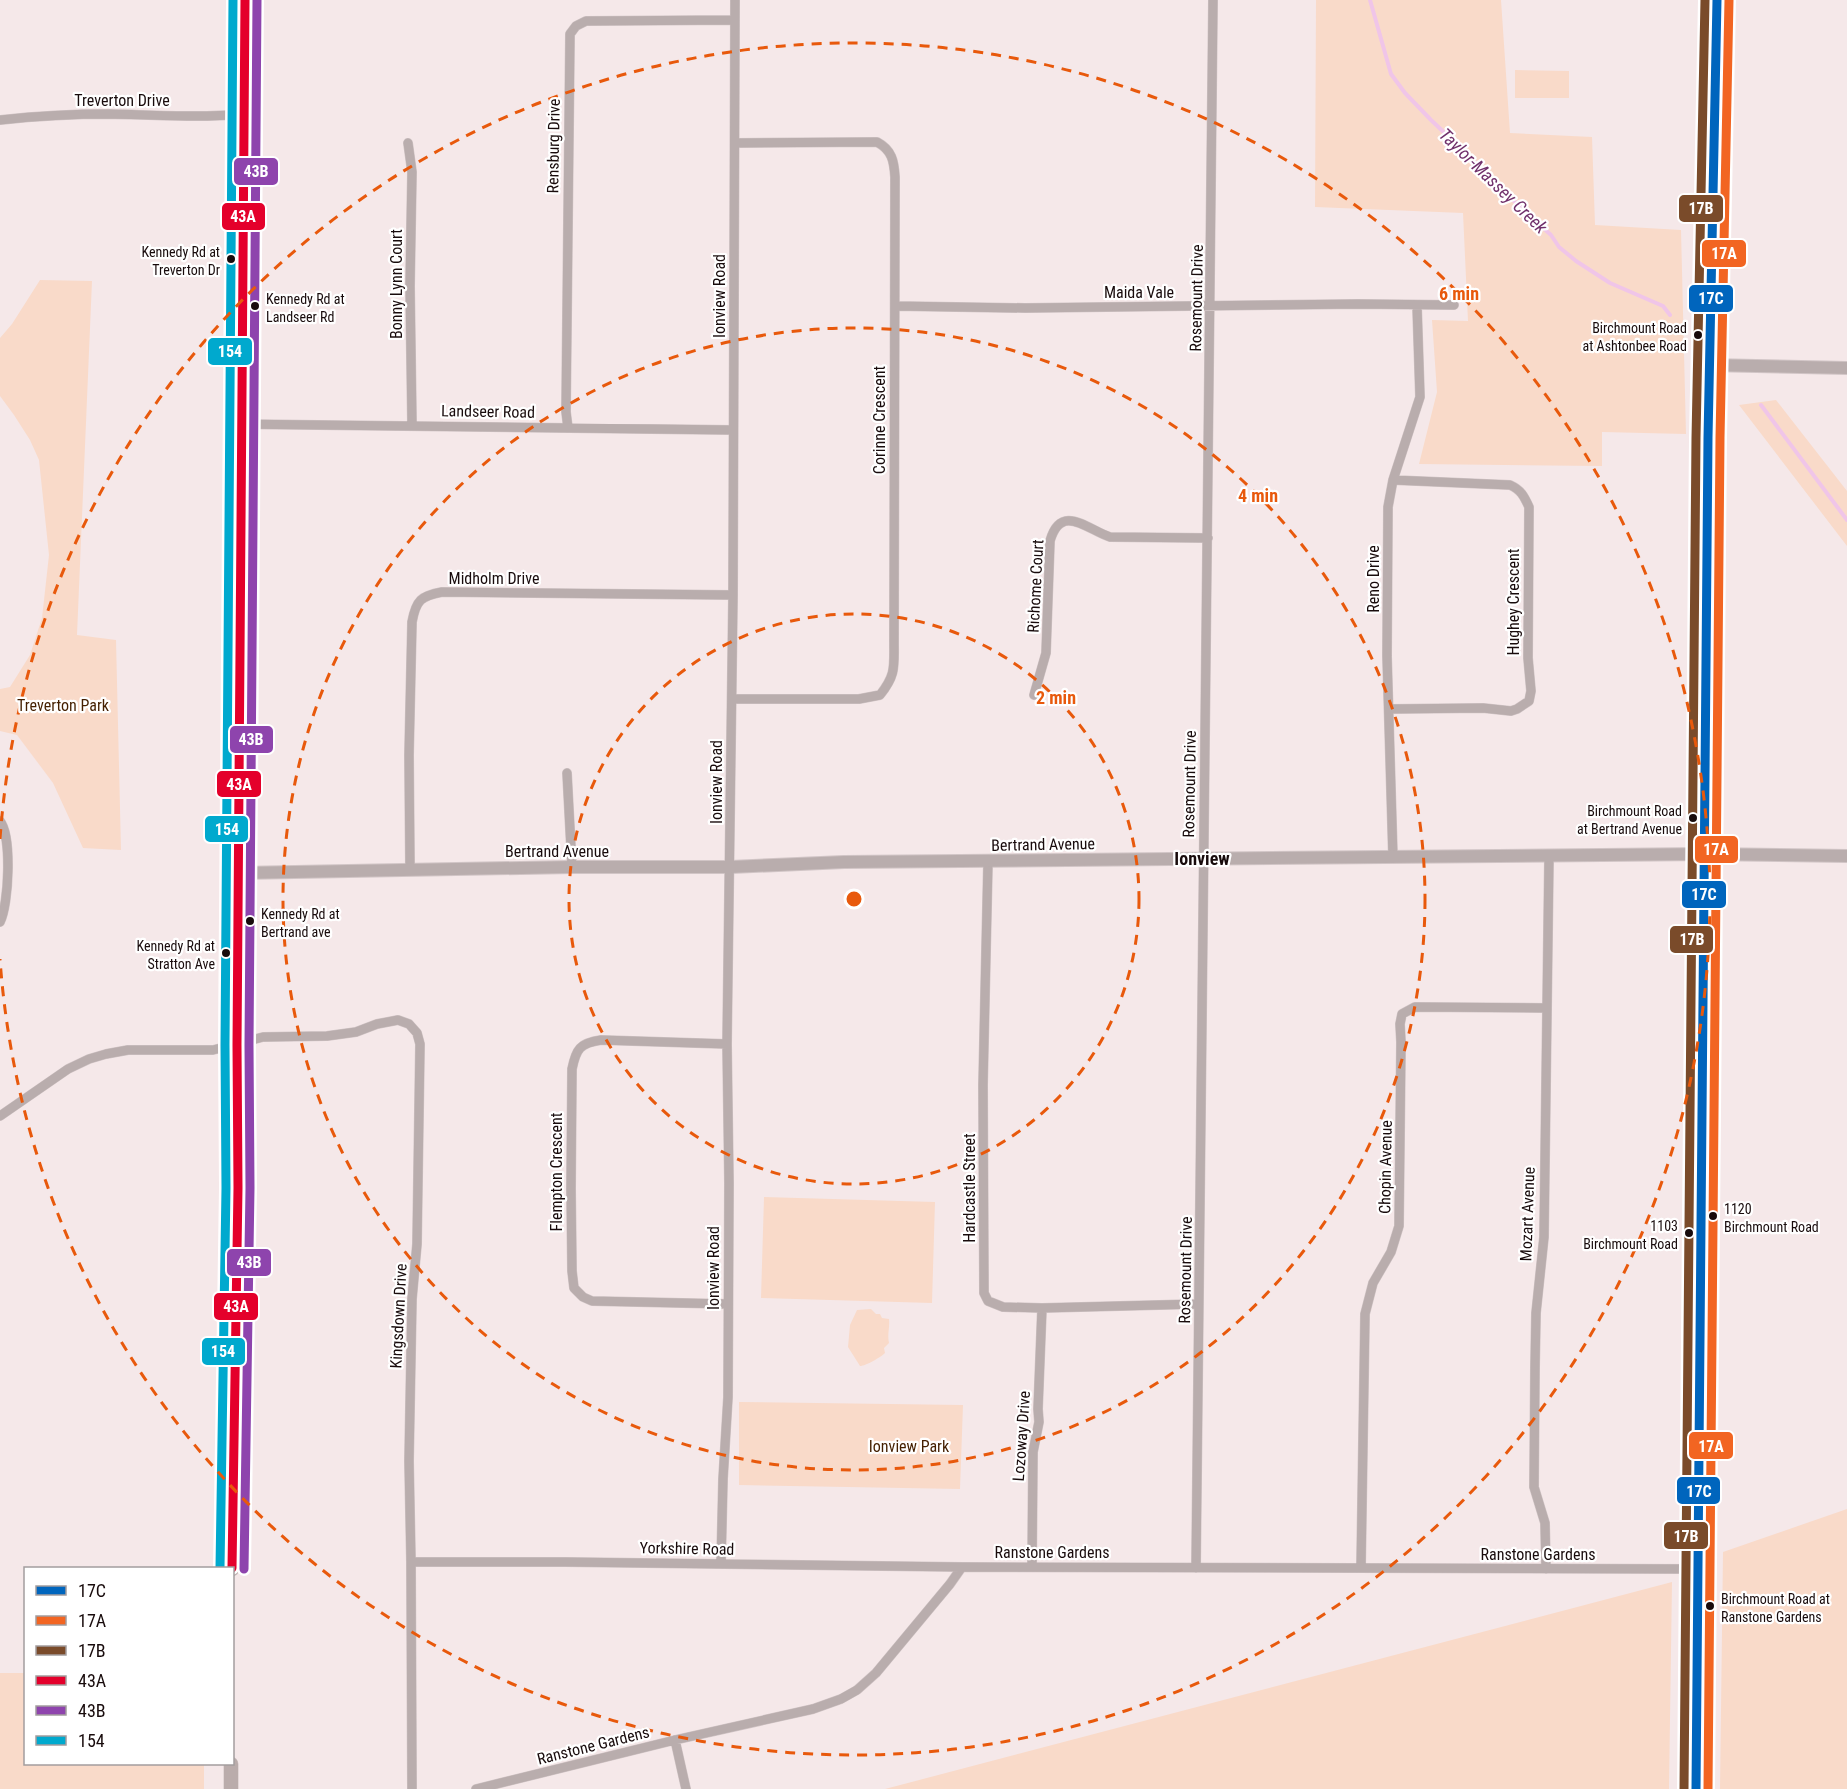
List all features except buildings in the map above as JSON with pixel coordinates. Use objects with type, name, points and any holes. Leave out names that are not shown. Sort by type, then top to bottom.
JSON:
[{"type":"main road","points":[[232,1567],[238,1188],[238,873],[245,0]]},
{"type":"main road","points":[[1696,1789],[1709,365],[1717,0]]},
{"type":"main road","points":[[231,1765],[231,1789]]},
{"type":"street","name":"Ionview Road","points":[[721,1564],[728,1397],[727,1044],[733,595],[735,0]]},
{"type":"street","name":"Rosemount Drive","points":[[1196,1568],[1214,0]]},
{"type":"street","name":"Rensburg Drive","points":[[568,428],[566,412],[570,34],[576,26],[586,21],[735,20]]},
{"type":"street","name":"Treverton Drive","points":[[0,120],[69,115],[220,116],[243,114]]},
{"type":"street","name":"Corinne Crescent","points":[[732,699],[859,699],[880,695],[891,681],[894,669],[895,177],[892,158],[884,146],[877,142],[735,143]]},
{"type":"street","name":"Bonny Lynn Court","points":[[408,143],[412,172],[410,286],[412,425]]},
{"type":"street","name":"Maida Vale","points":[[895,306],[1455,305]]},
{"type":"street","name":"Reno Drive","points":[[1393,858],[1389,709],[1388,507],[1393,480],[1420,397],[1417,306]]},
{"type":"street","points":[[1709,365],[1847,368]]},
{"type":"street","name":"Landseer Road","points":[[242,424],[733,430]]},
{"type":"street","name":"Hughey Crescent","points":[[1389,709],[1483,708],[1511,711],[1529,701],[1531,691],[1528,658],[1529,507],[1524,495],[1510,485],[1393,480]]},
{"type":"street","name":"Richome Court","points":[[1034,695],[1047,653],[1050,541],[1059,525],[1075,520],[1110,537],[1208,538]]},
{"type":"street","name":"Midholm Drive","points":[[410,869],[409,755],[412,622],[416,606],[421,598],[442,592],[733,595]]},
{"type":"street","points":[[567,773],[572,867]]},
{"type":"street","points":[[0,820],[7,840],[6,902],[0,922]]},
{"type":"street","name":"Bertrand Avenue","points":[[238,873],[572,867],[730,867],[844,862],[1705,854],[1847,856]]},
{"type":"street","name":"Mozart Avenue","points":[[1546,1569],[1545,1523],[1534,1487],[1534,1367],[1537,1291],[1544,1237],[1549,856]]},
{"type":"street","name":"Hardcastle Street","points":[[988,862],[983,1085],[984,1293],[988,1301],[1003,1307],[1198,1304]]},
{"type":"street","name":"Chopin Avenue","points":[[1361,1568],[1365,1314],[1373,1283],[1391,1252],[1399,1226],[1400,1024],[1402,1014],[1415,1007],[1546,1008]]},
{"type":"street","name":"Kingsdown Drive","points":[[237,1045],[263,1037],[327,1036],[356,1032],[376,1024],[398,1020],[409,1024],[417,1033],[420,1044],[417,1244],[412,1299],[409,1461],[412,1789]]},
{"type":"street","name":"Flempton Crescent","points":[[727,1044],[601,1041],[589,1042],[579,1048],[575,1053],[572,1069],[570,1188],[572,1271],[574,1287],[583,1297],[592,1301],[728,1304]]},
{"type":"street","points":[[0,1116],[68,1069],[88,1059],[128,1050],[207,1051],[237,1045]]},
{"type":"street","name":"Lozoway Drive","points":[[1032,1567],[1034,1452],[1039,1422],[1042,1308]]},
{"type":"street","name":"Yorkshire Road","points":[[411,1562],[962,1567]]},
{"type":"street","name":"Ranstone Gardens","points":[[476,1789],[813,1709],[841,1699],[857,1690],[876,1673],[962,1567],[1698,1569]]},
{"type":"street","points":[[675,1740],[686,1789]]},
{"type":"green space","points":[[1316,0],[1501,0],[1510,133],[1592,137],[1595,225],[1681,230],[1686,434],[1602,432],[1602,466],[1419,464],[1437,392],[1432,320],[1468,321],[1463,213],[1315,207]]},
{"type":"green space","points":[[1515,70],[1569,71],[1569,98],[1515,98]]},
{"type":"green space","name":"Treverton Park","points":[[40,280],[92,281],[77,635],[116,640],[121,850],[83,848],[53,783],[17,735],[0,731],[0,689],[10,687],[30,655],[42,618],[49,555],[39,460],[30,440],[0,396],[0,338],[12,324]]},
{"type":"green space","points":[[1776,400],[1847,491],[1847,546],[1739,405]]},
{"type":"green space","points":[[764,1197],[935,1202],[932,1303],[761,1298]]},
{"type":"green space","points":[[871,1309],[876,1314],[880,1314],[882,1318],[889,1319],[889,1343],[884,1348],[883,1355],[860,1366],[848,1347],[850,1325],[857,1310]]},
{"type":"green space","name":"Ionview Park","points":[[739,1402],[963,1405],[960,1489],[739,1485]]},
{"type":"green space","points":[[1847,1509],[1847,1789],[1720,1789],[1723,1552]]},
{"type":"green space","points":[[1672,1582],[1669,1789],[885,1789]]},
{"type":"green space","points":[[0,1673],[24,1673],[24,1765],[204,1765],[204,1789],[0,1789]]},
{"type":"waterway","name":"Taylor-Massey Creek","points":[[1370,0],[1391,74],[1405,93],[1491,180],[1551,235],[1559,247],[1610,283],[1663,306],[1670,315]]},
{"type":"waterway","name":"Taylor-Massey Creek","points":[[1761,405],[1847,520]]},
{"type":"transit line","name":"154","points":[[220,1567],[226,1188],[225,1045],[233,0]]},
{"type":"transit line","name":"43A","points":[[232,1567],[238,1188],[237,1045],[245,0]]},
{"type":"transit line","name":"43B","points":[[244,1569],[250,1188],[249,1045],[257,0]]},
{"type":"transit line","name":"17B","points":[[1684,1789],[1696,438],[1705,0]]},
{"type":"transit line","name":"17C","points":[[1696,1789],[1708,438],[1717,0]]},
{"type":"transit line","name":"17A","points":[[1708,1789],[1720,438],[1729,0]]},
{"type":"place","name":"Kennedy Rd at Treverton Dr","points":[[231,259]]},
{"type":"place","name":"Kennedy Rd at Landseer Rd","points":[[255,306]]},
{"type":"place","name":"Birchmount Road at Ashtonbee Road","points":[[1698,335]]},
{"type":"place","name":"Birchmount Road at Bertrand Avenue","points":[[1693,818]]},
{"type":"place","name":"Kennedy Rd at Bertrand ave","points":[[250,921]]},
{"type":"place","name":"Kennedy Rd at Stratton Ave","points":[[226,953]]},
{"type":"place","name":"1120 Birchmount Road","points":[[1713,1216]]},
{"type":"place","name":"1103 Birchmount Road","points":[[1689,1233]]},
{"type":"place","name":"Birchmount Road at Ranstone Gardens","points":[[1710,1606]]},
{"type":"district","name":"Ionview","points":[[1202,859]]}]
